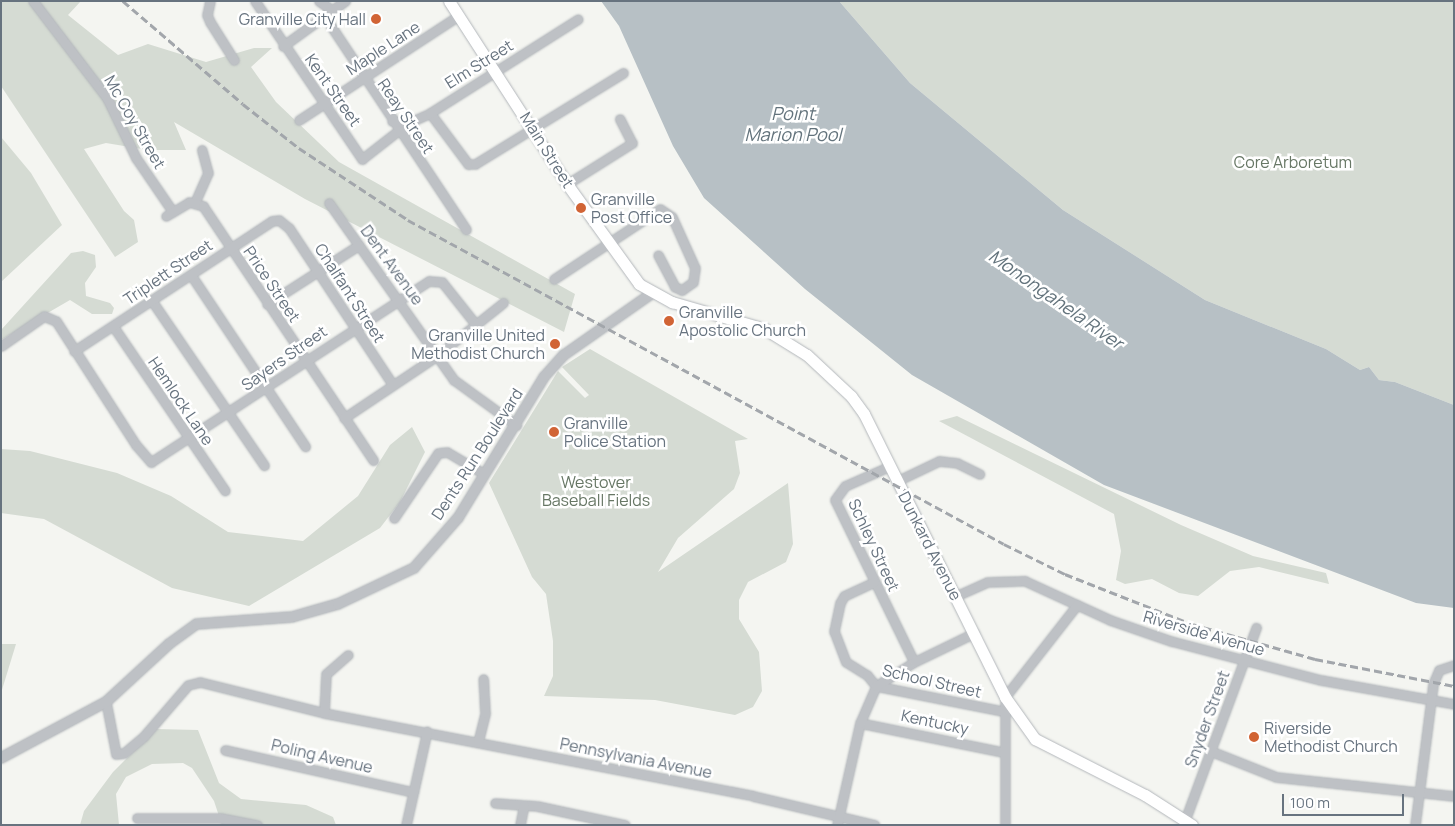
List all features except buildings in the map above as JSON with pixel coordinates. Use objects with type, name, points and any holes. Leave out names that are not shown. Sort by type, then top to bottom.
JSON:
[{"type":"main road","name":"Main Street","points":[[449,1],[534,128],[567,184],[639,284],[651,294]]},
{"type":"main road","name":"Dunkard Avenue","points":[[651,294],[765,330],[807,355],[851,396],[890,466],[1005,697],[1034,740],[1145,795],[1188,822]]},
{"type":"street","name":"Mc Coy Street","points":[[33,1],[107,98],[136,158],[169,214],[195,202]]},
{"type":"street","points":[[210,1],[207,15],[234,60]]},
{"type":"street","name":"Kent Street","points":[[255,1],[283,46],[362,159],[399,134]]},
{"type":"street","name":"Reay Street","points":[[319,1],[329,13],[364,78],[399,134],[466,229]]},
{"type":"street","points":[[283,46],[345,1]]},
{"type":"street","name":"Maple Lane","points":[[299,120],[458,16]]},
{"type":"street","name":"Elm Street","points":[[408,123],[430,113],[578,19]]},
{"type":"street","points":[[430,113],[468,164],[475,164],[623,73]]},
{"type":"street","points":[[567,184],[632,143],[620,119]]},
{"type":"street","points":[[392,121],[408,123]]},
{"type":"street","points":[[399,134],[408,123]]},
{"type":"street","points":[[195,202],[208,172],[202,150]]},
{"type":"street","name":"Price Street","points":[[195,202],[203,206],[373,460]]},
{"type":"street","name":"Dent Avenue","points":[[329,203],[399,300],[435,357],[454,380],[516,425]]},
{"type":"street","points":[[554,279],[660,209],[672,217],[695,268],[693,282],[682,290],[679,304]]},
{"type":"street","name":"Triplett Street","points":[[74,351],[191,276],[272,221],[279,220]]},
{"type":"street","name":"Chalfant Street","points":[[279,220],[289,228],[393,385]]},
{"type":"street","points":[[267,304],[359,245]]},
{"type":"street","points":[[658,255],[670,282],[682,290]]},
{"type":"street","points":[[191,276],[305,446]]},
{"type":"street","name":"Sayers Street","points":[[74,351],[136,446],[151,462],[189,441],[305,361],[399,300],[436,280],[477,326]]},
{"type":"street","name":"Dents Run Boulevard","points":[[1,758],[106,702],[169,644],[197,624],[292,617],[338,604],[414,568],[458,518],[544,377],[564,354],[651,294]]},
{"type":"street","points":[[152,301],[264,465]]},
{"type":"street","points":[[344,418],[435,357],[477,326],[503,303]]},
{"type":"street","points":[[1,346],[44,316],[56,321],[74,351]]},
{"type":"street","name":"Hemlock Lane","points":[[113,326],[189,441],[225,491]]},
{"type":"street","points":[[394,518],[438,453],[447,452],[484,474]]},
{"type":"street","points":[[897,481],[939,461],[957,463],[980,474]]},
{"type":"street","name":"Schley Street","points":[[890,466],[845,486],[835,500],[914,662]]},
{"type":"street","name":"Riverside Avenue","points":[[956,596],[986,582],[1007,579],[1041,587],[1143,632],[1244,660],[1430,701],[1454,704]]},
{"type":"street","name":"School Street","points":[[874,582],[844,596],[834,631],[846,662],[867,675],[876,686],[1002,711]]},
{"type":"street","points":[[1005,825],[1002,711],[1005,697],[1077,604]]},
{"type":"street","name":"Snyder Street","points":[[1188,822],[1256,628]]},
{"type":"street","points":[[838,821],[860,722],[876,686],[914,662],[974,633]]},
{"type":"street","points":[[324,713],[326,674],[348,655]]},
{"type":"street","points":[[1415,825],[1430,701],[1435,676],[1454,664]]},
{"type":"street","points":[[478,742],[485,713],[483,679]]},
{"type":"street","name":"Pennsylvania Avenue","points":[[106,702],[116,754],[124,754],[144,736],[188,685],[200,682],[324,713],[426,731],[754,796],[838,821],[875,825]]},
{"type":"street","name":"Kentucky","points":[[860,722],[1003,752]]},
{"type":"street","points":[[406,825],[426,731]]},
{"type":"street","name":"Poling Avenue","points":[[225,750],[413,792]]},
{"type":"street","points":[[1213,752],[1276,777],[1454,796]]},
{"type":"street","points":[[495,803],[524,805],[625,825]]},
{"type":"street","points":[[520,825],[524,805]]},
{"type":"street","points":[[137,818],[257,825]]},
{"type":"green space","points":[[1,1],[81,1],[68,15],[118,55],[148,44],[206,62],[254,48],[272,48],[251,67],[276,102],[339,162],[575,294],[564,332],[305,199],[174,122],[186,150],[148,150],[106,143],[84,149],[124,211],[134,220],[138,242],[115,257],[1,86]]},
{"type":"green space","name":"Core Arboretum","points":[[839,1],[1454,1],[1454,405],[1395,382],[1379,380],[1369,367],[1360,370],[1326,349],[1205,300],[1063,210],[910,83]]},
{"type":"green space","points":[[1,137],[31,173],[62,225],[1,282]]},
{"type":"green space","points":[[83,251],[95,255],[96,267],[85,283],[86,296],[110,303],[114,308],[112,314],[92,314],[70,300],[1,340],[1,330],[71,253]]},
{"type":"green space","name":"Westover Baseball Fields","points":[[590,349],[748,439],[735,441],[740,473],[734,489],[678,538],[658,572],[788,483],[793,544],[786,562],[748,582],[739,600],[739,619],[759,652],[762,691],[753,707],[735,715],[655,700],[544,696],[553,676],[553,641],[546,594],[532,577],[489,483],[558,371],[585,398],[589,395],[562,367]]},
{"type":"green space","points":[[957,416],[1181,525],[1253,556],[1326,573],[1329,584],[1259,567],[1230,571],[1198,596],[1179,593],[1152,579],[1125,584],[1116,580],[1121,551],[1114,514],[939,421]]},
{"type":"green space","points":[[412,427],[425,452],[400,502],[380,528],[249,606],[172,588],[44,519],[1,513],[1,449],[30,451],[117,473],[171,496],[228,532],[303,541],[358,496],[390,445]]},
{"type":"green space","points":[[1,644],[16,644],[1,693]]},
{"type":"green space","points":[[156,729],[198,730],[219,783],[241,799],[306,805],[333,817],[336,825],[222,825],[214,801],[192,768],[183,763],[152,764],[126,777],[116,794],[119,825],[80,825],[84,811],[113,772]]},
{"type":"water","name":"Point Marion Pool","points":[[601,1],[839,1],[910,83],[1063,210],[1205,300],[1326,349],[1360,370],[1369,367],[1379,380],[1395,382],[1454,405],[1454,608],[1416,603],[1104,485],[912,375],[805,289],[704,198],[673,146],[619,26]]},
{"type":"railway","points":[[123,1],[243,104],[299,148],[408,220],[1004,544],[1065,574],[1192,624],[1315,659],[1454,686]]},
{"type":"place","name":"Granville City Hall","points":[[376,19]]},
{"type":"place","name":"Granville Post Office","points":[[581,208]]},
{"type":"place","name":"Granville Apostolic Church","points":[[669,321]]},
{"type":"place","name":"Granville United Methodist Church","points":[[555,344]]},
{"type":"place","name":"Granville Police Station","points":[[554,432]]},
{"type":"place","name":"Riverside Methodist Church","points":[[1254,737]]},
{"type":"water label","name":"Monongahela River","points":[[1056,299]]}]
